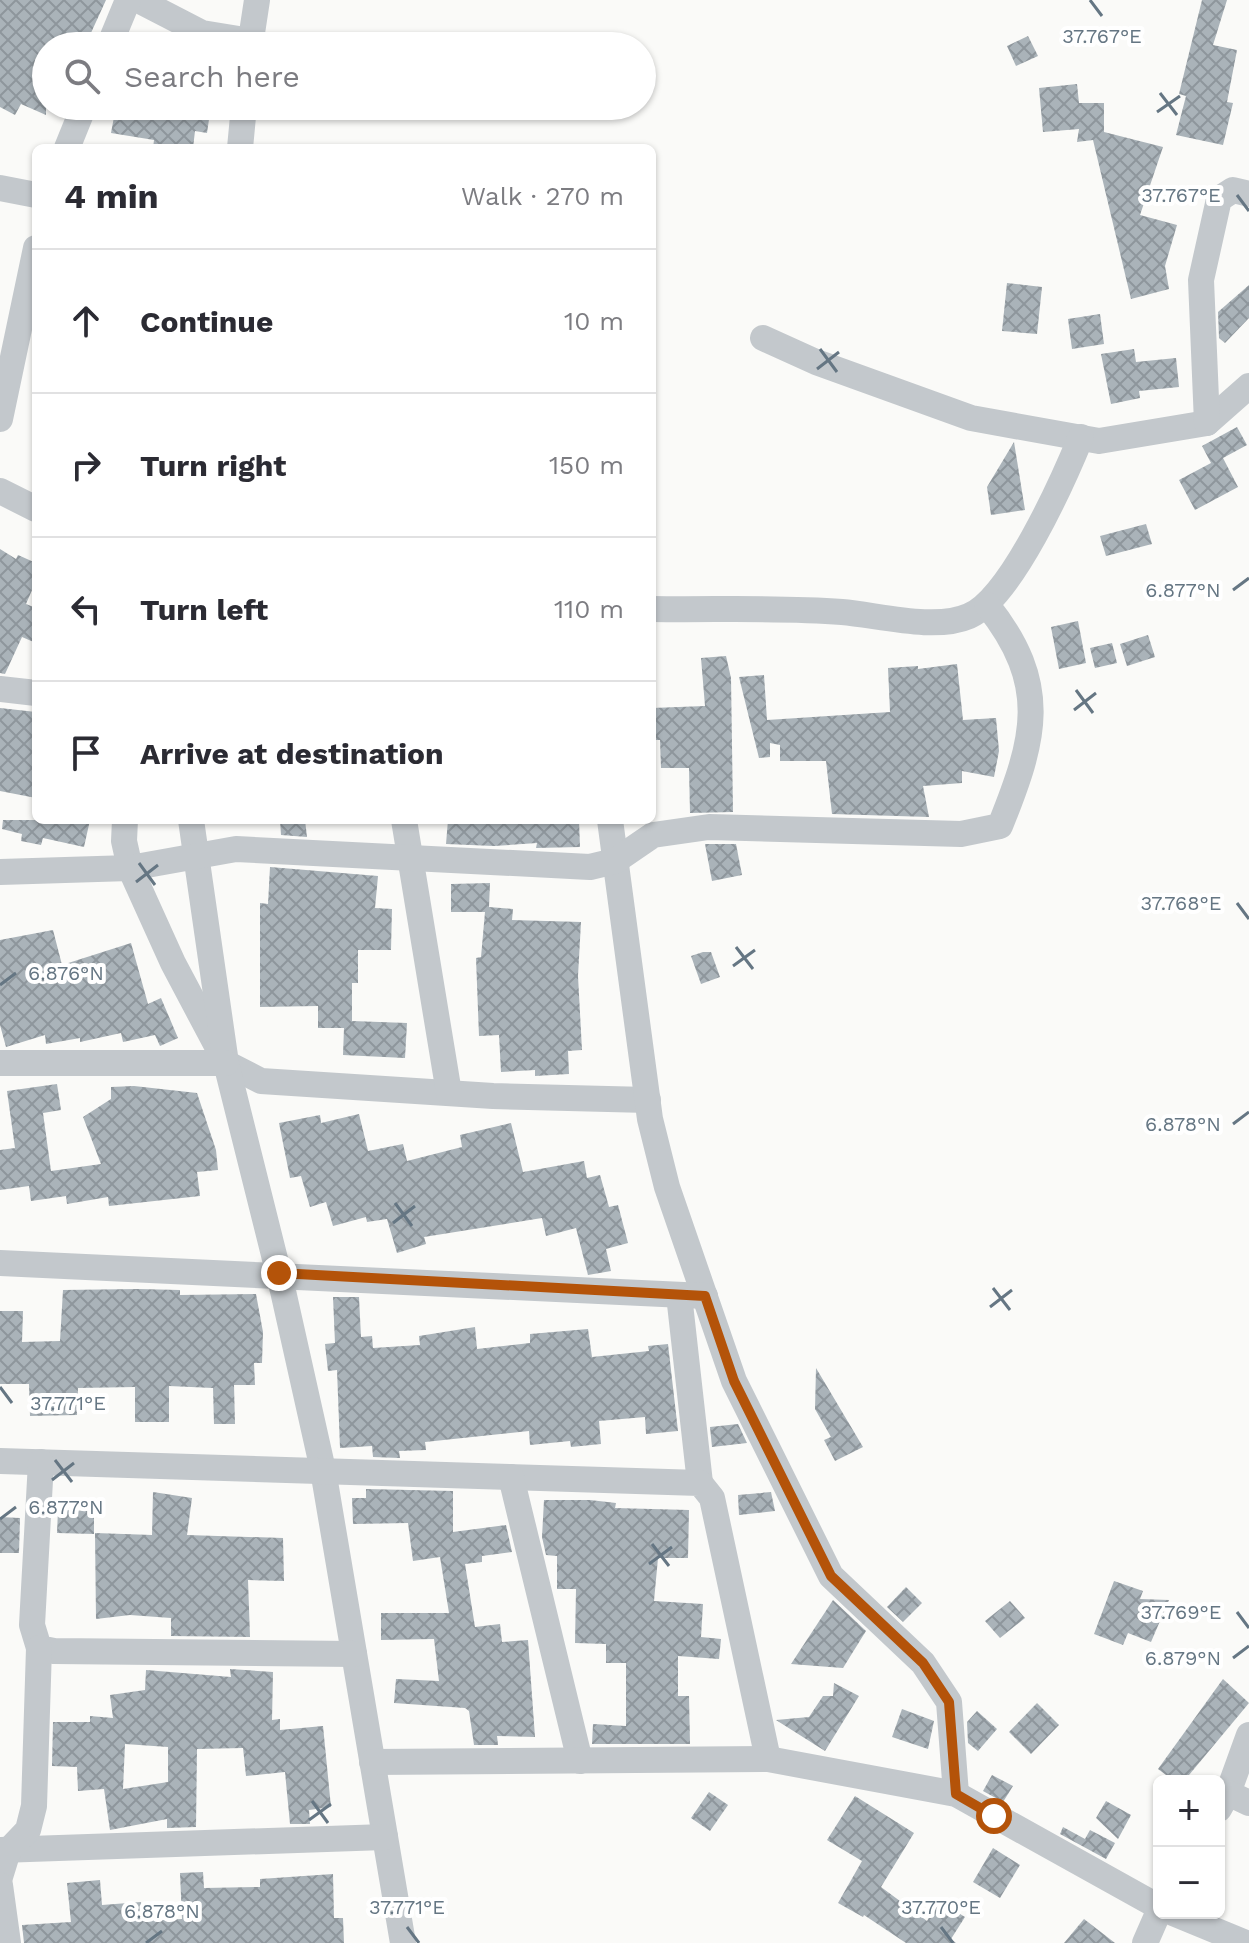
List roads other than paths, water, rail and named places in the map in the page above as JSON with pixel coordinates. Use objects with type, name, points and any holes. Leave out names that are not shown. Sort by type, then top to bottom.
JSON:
[{"type":"street","points":[[115,32],[128,0]]},
{"type":"street","points":[[138,0],[200,32]]},
{"type":"street","points":[[253,32],[257,0]]},
{"type":"street","points":[[69,144],[78,120]]},
{"type":"street","points":[[240,144],[243,120]]},
{"type":"street","points":[[0,188],[32,194]]},
{"type":"street","points":[[1207,423],[1201,280],[1219,199],[1233,190],[1249,194]]},
{"type":"street","points":[[0,419],[32,267]]},
{"type":"street","points":[[763,338],[816,362],[971,418],[1099,441],[1207,423],[1249,386]]},
{"type":"street","points":[[656,609],[841,612],[921,622],[967,618],[987,605],[1024,552],[1065,477],[1081,437]]},
{"type":"street","points":[[1,485],[32,506]]},
{"type":"street","points":[[0,872],[130,868],[236,849],[590,867],[615,861],[653,835],[709,827],[961,834],[1000,826],[1026,762],[1033,702],[1013,637],[987,605]]},
{"type":"street","points":[[0,689],[32,693]]},
{"type":"street","points":[[125,824],[124,841],[130,868],[173,963],[226,1063]]},
{"type":"street","points":[[192,824],[226,1063],[279,1273],[323,1470],[403,1943]]},
{"type":"street","points":[[404,824],[449,1093]]},
{"type":"street","points":[[610,824],[648,1100],[692,1295],[700,1483],[712,1498],[768,1759]]},
{"type":"street","points":[[0,1063],[226,1063],[261,1081],[449,1093],[648,1100]]},
{"type":"street","points":[[0,1263],[279,1273],[692,1295]]},
{"type":"street","points":[[692,1295],[831,1576],[923,1663],[949,1702],[956,1794]]},
{"type":"street","points":[[0,1461],[700,1483]]},
{"type":"street","points":[[0,1877],[4,1850],[28,1830],[34,1806],[39,1648],[32,1625],[41,1462]]},
{"type":"street","points":[[511,1477],[580,1761]]},
{"type":"street","points":[[39,1648],[54,1651],[354,1654]]},
{"type":"street","points":[[1232,1802],[1249,1735]]},
{"type":"street","points":[[372,1762],[768,1759],[956,1794],[1153,1906]]},
{"type":"street","points":[[4,1850],[385,1837]]},
{"type":"street","points":[[0,1885],[8,1943]]},
{"type":"street","points":[[1145,1943],[1155,1919]]},
{"type":"street","points":[[1188,1919],[1246,1943]]}]
